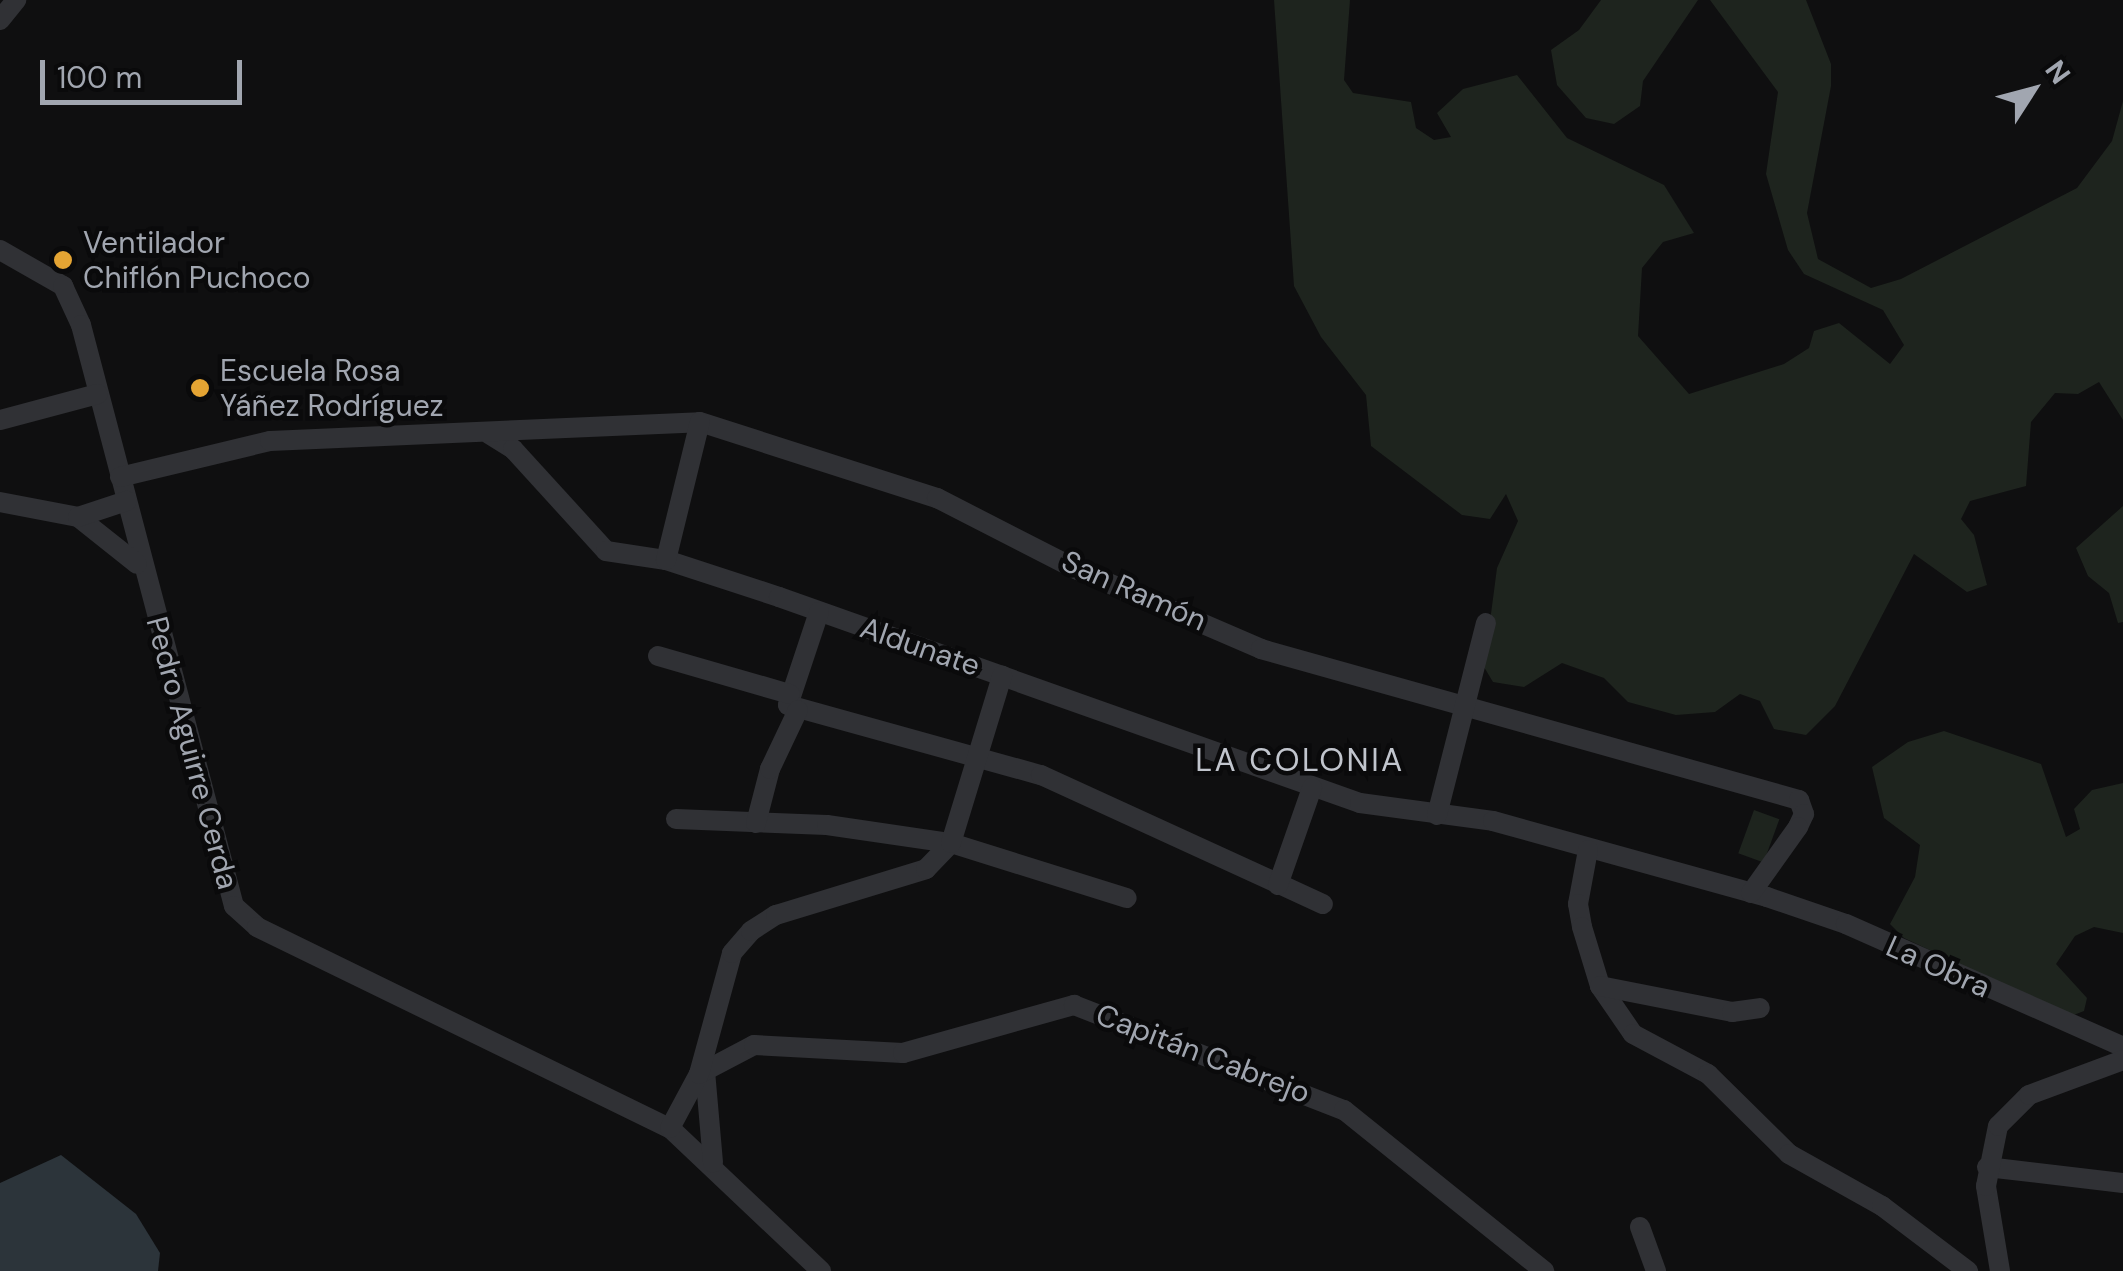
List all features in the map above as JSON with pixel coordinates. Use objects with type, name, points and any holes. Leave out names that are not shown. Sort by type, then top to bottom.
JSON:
[{"type":"street","points":[[0,20],[16,0]]},
{"type":"street","name":"Pedro Aguirre Cerda","points":[[0,250],[63,286],[80,325],[141,570],[234,906],[257,927],[670,1128],[713,1163],[820,1271]]},
{"type":"street","points":[[0,420],[98,394]]},
{"type":"street","name":"San Ramón","points":[[489,434],[656,419],[700,422],[937,498],[1078,570],[1260,649],[1799,800],[1804,814],[1751,893]]},
{"type":"street","points":[[666,560],[700,422]]},
{"type":"street","points":[[120,477],[270,441],[489,434]]},
{"type":"street","name":"Aldunate","points":[[489,434],[513,449],[594,543],[606,551],[666,560],[1312,788],[1493,822],[1751,893]]},
{"type":"street","points":[[0,502],[78,517],[119,544],[141,570]]},
{"type":"street","points":[[78,517],[126,502]]},
{"type":"street","points":[[756,823],[819,612]]},
{"type":"street","points":[[1437,814],[1486,623]]},
{"type":"street","points":[[658,656],[794,702],[1040,775],[1323,904]]},
{"type":"street","points":[[670,1128],[702,1073],[726,968],[751,931],[776,915],[926,869],[951,843],[1002,676]]},
{"type":"street","points":[[1278,885],[1312,788]]},
{"type":"street","points":[[676,819],[951,843],[1127,898]]},
{"type":"street","points":[[1588,850],[1578,904],[1600,986],[1644,1044],[1708,1074],[1789,1154],[1882,1206],[1968,1271]]},
{"type":"street","name":"La Obra","points":[[1751,893],[1846,924],[2123,1047]]},
{"type":"street","points":[[1600,986],[1732,1012],[1760,1008]]},
{"type":"street","name":"Capitán Cabrejo","points":[[702,1073],[754,1044],[902,1053],[1074,1006],[1344,1110],[1544,1271]]},
{"type":"street","points":[[2000,1271],[1986,1167],[1998,1126],[2014,1104],[2123,1060]]},
{"type":"street","points":[[702,1073],[713,1163]]},
{"type":"street","points":[[1986,1167],[2123,1183]]},
{"type":"street","points":[[1640,1227],[1656,1271]]},
{"type":"shaded area","points":[[1274,0],[1350,0],[1344,80],[1353,93],[1411,102],[1416,128],[1434,140],[1451,137],[1437,113],[1463,89],[1517,75],[1567,138],[1664,185],[1694,233],[1663,242],[1642,268],[1638,336],[1689,394],[1784,364],[1809,348],[1814,331],[1839,323],[1890,364],[1904,345],[1883,310],[1804,274],[1788,250],[1766,174],[1778,92],[1710,0],[1806,0],[1831,64],[1831,86],[1807,213],[1818,259],[1871,288],[1901,279],[2077,188],[2112,141],[2123,101],[2123,420],[2099,382],[2078,394],[2055,393],[2031,422],[2026,486],[1970,501],[1961,519],[1974,535],[1987,585],[1967,592],[1914,554],[1835,706],[1806,735],[1774,729],[1760,701],[1740,694],[1715,712],[1676,715],[1628,702],[1604,678],[1562,663],[1524,687],[1493,682],[1484,667],[1497,568],[1518,521],[1506,494],[1490,519],[1462,515],[1371,446],[1366,395],[1321,337],[1294,286]]},
{"type":"shaded area","points":[[1601,0],[1698,0],[1643,81],[1640,106],[1614,124],[1586,118],[1557,85],[1551,50],[1579,30]]},
{"type":"shaded area","points":[[2123,506],[2123,622],[2118,623],[2109,593],[2088,576],[2076,548]]},
{"type":"shaded area","points":[[1944,731],[2041,764],[2066,837],[2080,829],[2074,809],[2092,790],[2123,783],[2123,933],[2094,927],[2075,936],[2056,964],[2087,998],[2084,1011],[2071,1016],[1904,938],[1890,924],[1915,877],[1920,845],[1884,818],[1872,767],[1908,742]]},
{"type":"shaded area","points":[[1754,810],[1779,819],[1764,862],[1738,853]]},
{"type":"shaded area","points":[[61,1155],[136,1214],[160,1253],[158,1271],[0,1271],[0,1183]]},
{"type":"place","name":"Ventilador Chiflón Puchoco","points":[[63,260]]},
{"type":"place","name":"Escuela Rosa Yáñez Rodríguez","points":[[200,388]]},
{"type":"district","name":"LA COLONIA","points":[[1300,760]]}]
